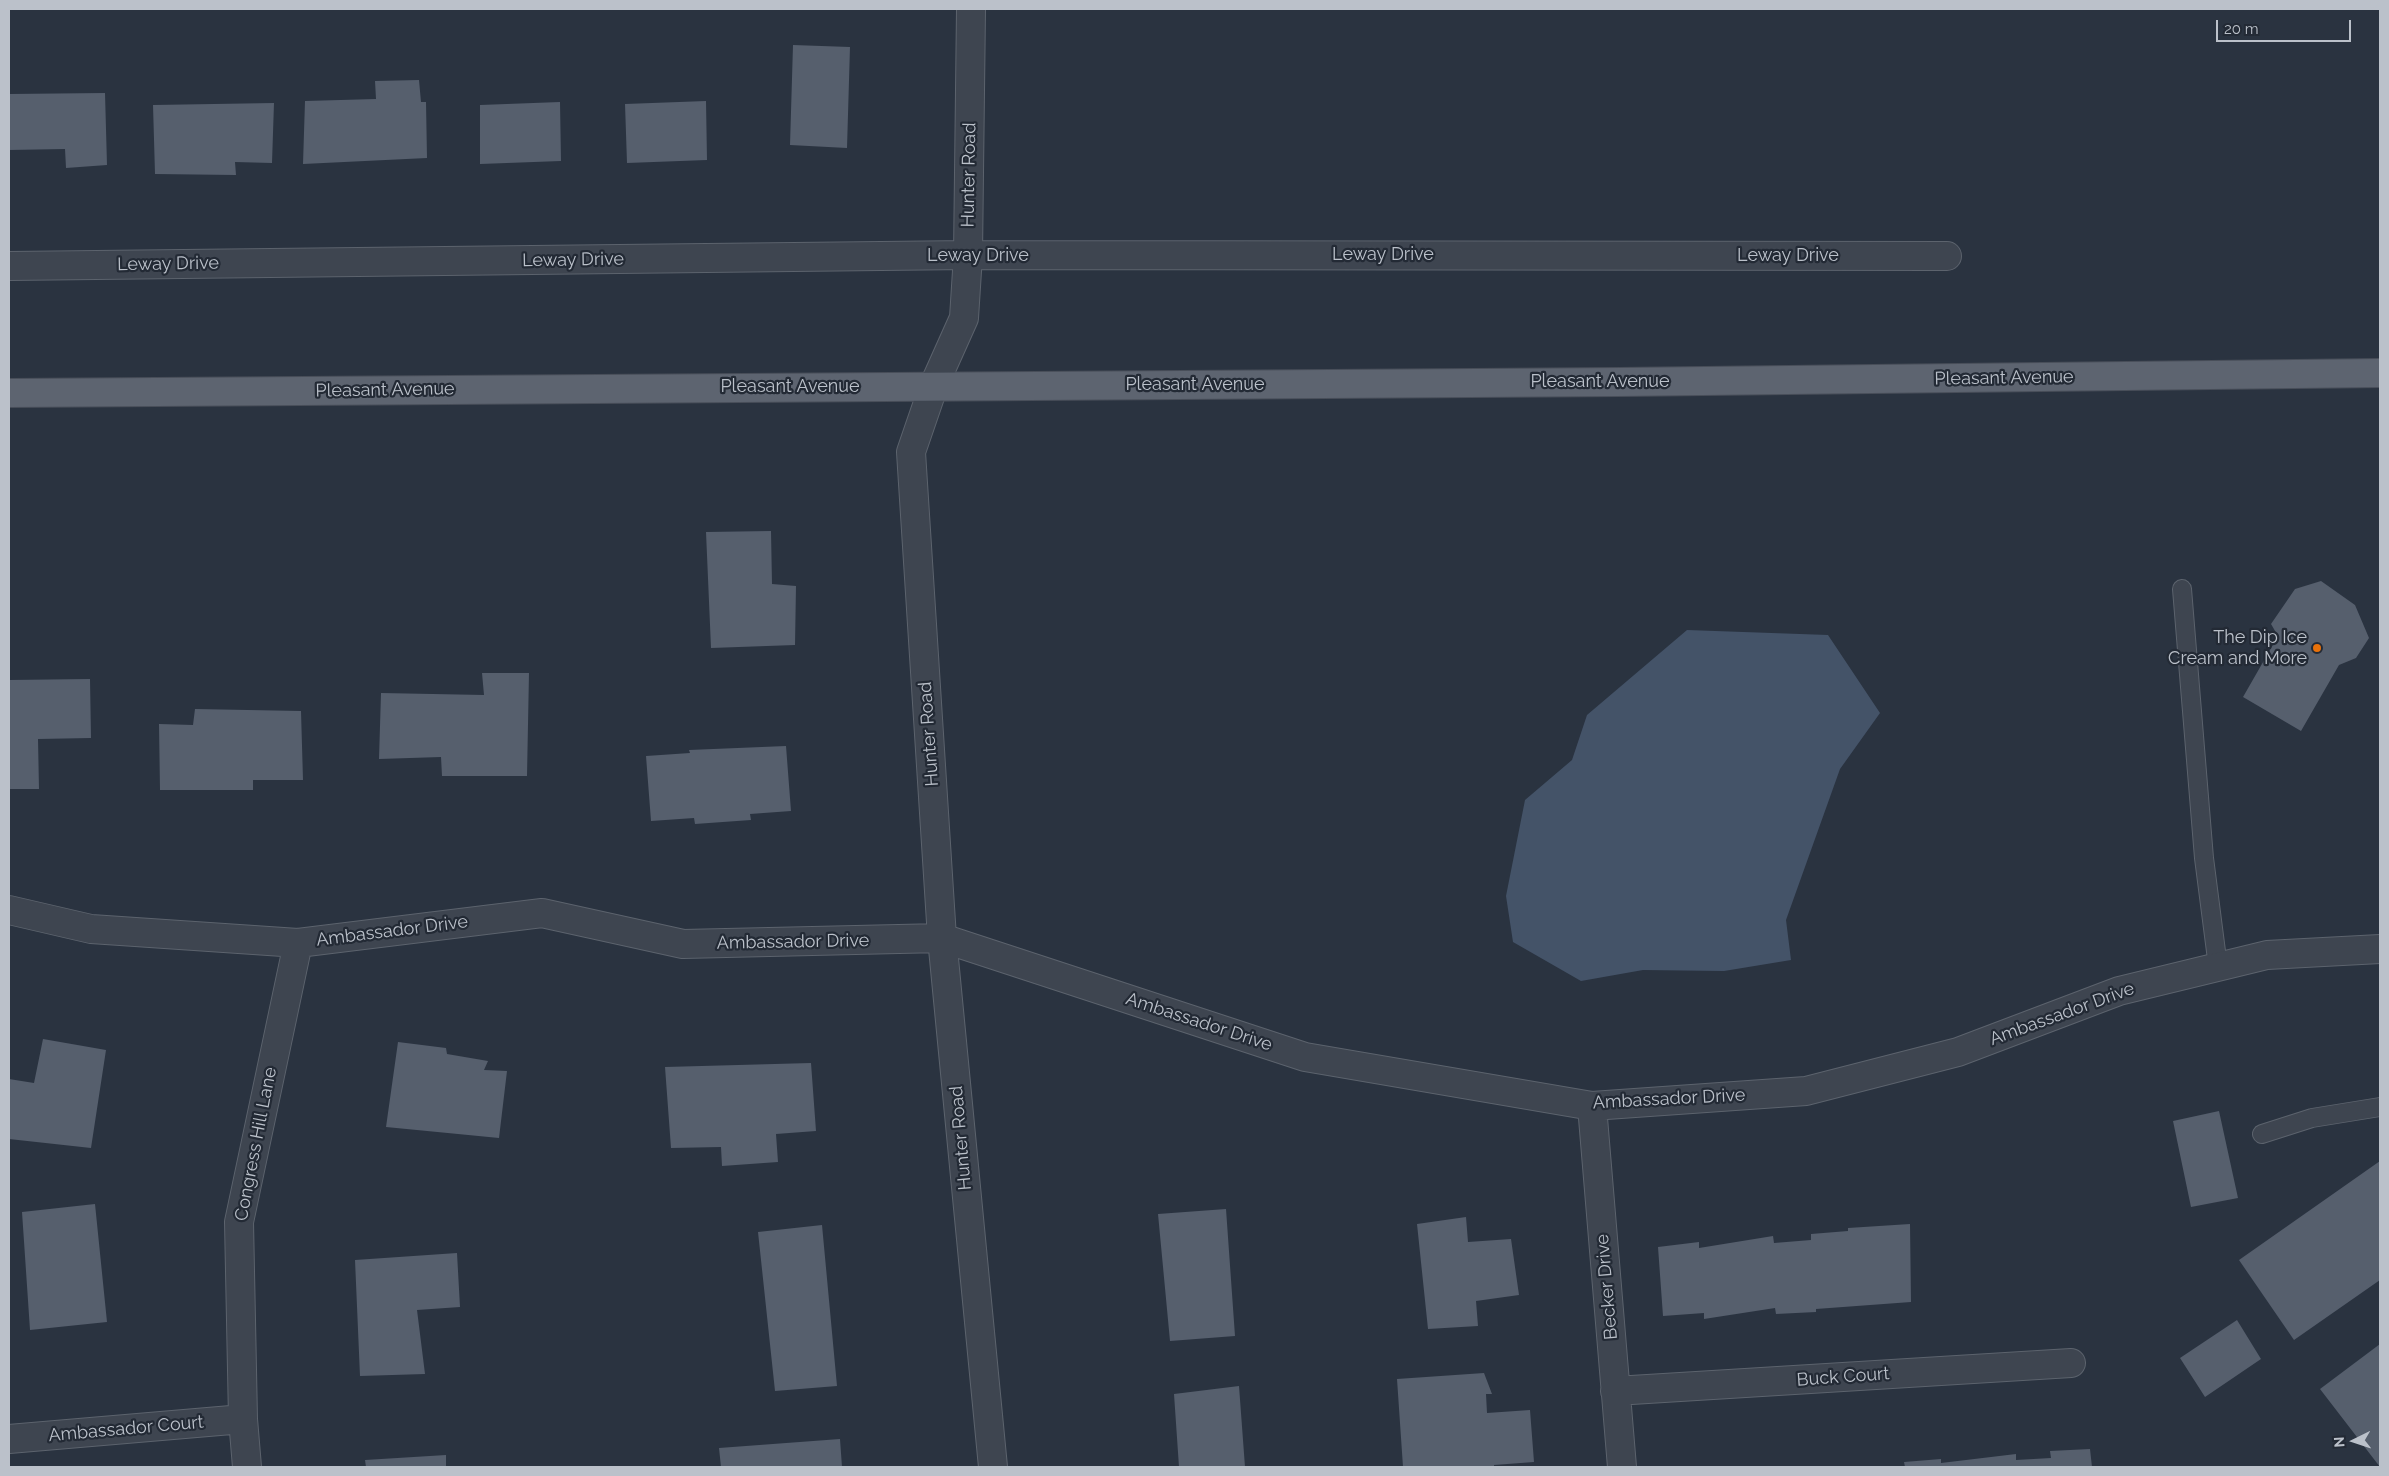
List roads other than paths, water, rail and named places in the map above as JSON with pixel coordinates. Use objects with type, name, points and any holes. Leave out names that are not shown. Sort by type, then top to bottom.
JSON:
[{"type":"main road","name":"Pleasant Avenue","points":[[9,394],[934,385],[1619,382],[2380,373]]},
{"type":"street","name":"Hunter Road","points":[[971,9],[968,255],[964,318],[934,385],[911,452],[942,938],[993,1467]]},
{"type":"street","name":"Leway Drive","points":[[9,266],[968,255],[1947,256]]},
{"type":"street","name":"Ambassador Drive","points":[[9,910],[91,929],[298,943],[542,913],[684,944],[942,938],[1305,1057],[1592,1106],[1806,1091],[1958,1052],[2119,991],[2267,955],[2380,949]]},
{"type":"street","name":"Congress Hill Lane","points":[[247,1467],[243,1419],[239,1222],[298,943]]},
{"type":"street","name":"Becker Drive","points":[[1592,1106],[1622,1467]]},
{"type":"street","name":"Buck Court","points":[[1615,1392],[2071,1363]]},
{"type":"street","name":"Ambassador Court","points":[[9,1439],[243,1419]]},
{"type":"lane","points":[[2182,589],[2204,858],[2218,967]]},
{"type":"lane","points":[[2262,1134],[2312,1118],[2380,1107]]},
{"type":"water","points":[[1687,630],[1828,635],[1880,713],[1840,769],[1786,920],[1791,960],[1724,971],[1643,970],[1581,981],[1513,942],[1506,896],[1525,800],[1572,760],[1587,715]]},
{"type":"place","name":"The Dip Ice Cream and More","points":[[2317,648]]}]
